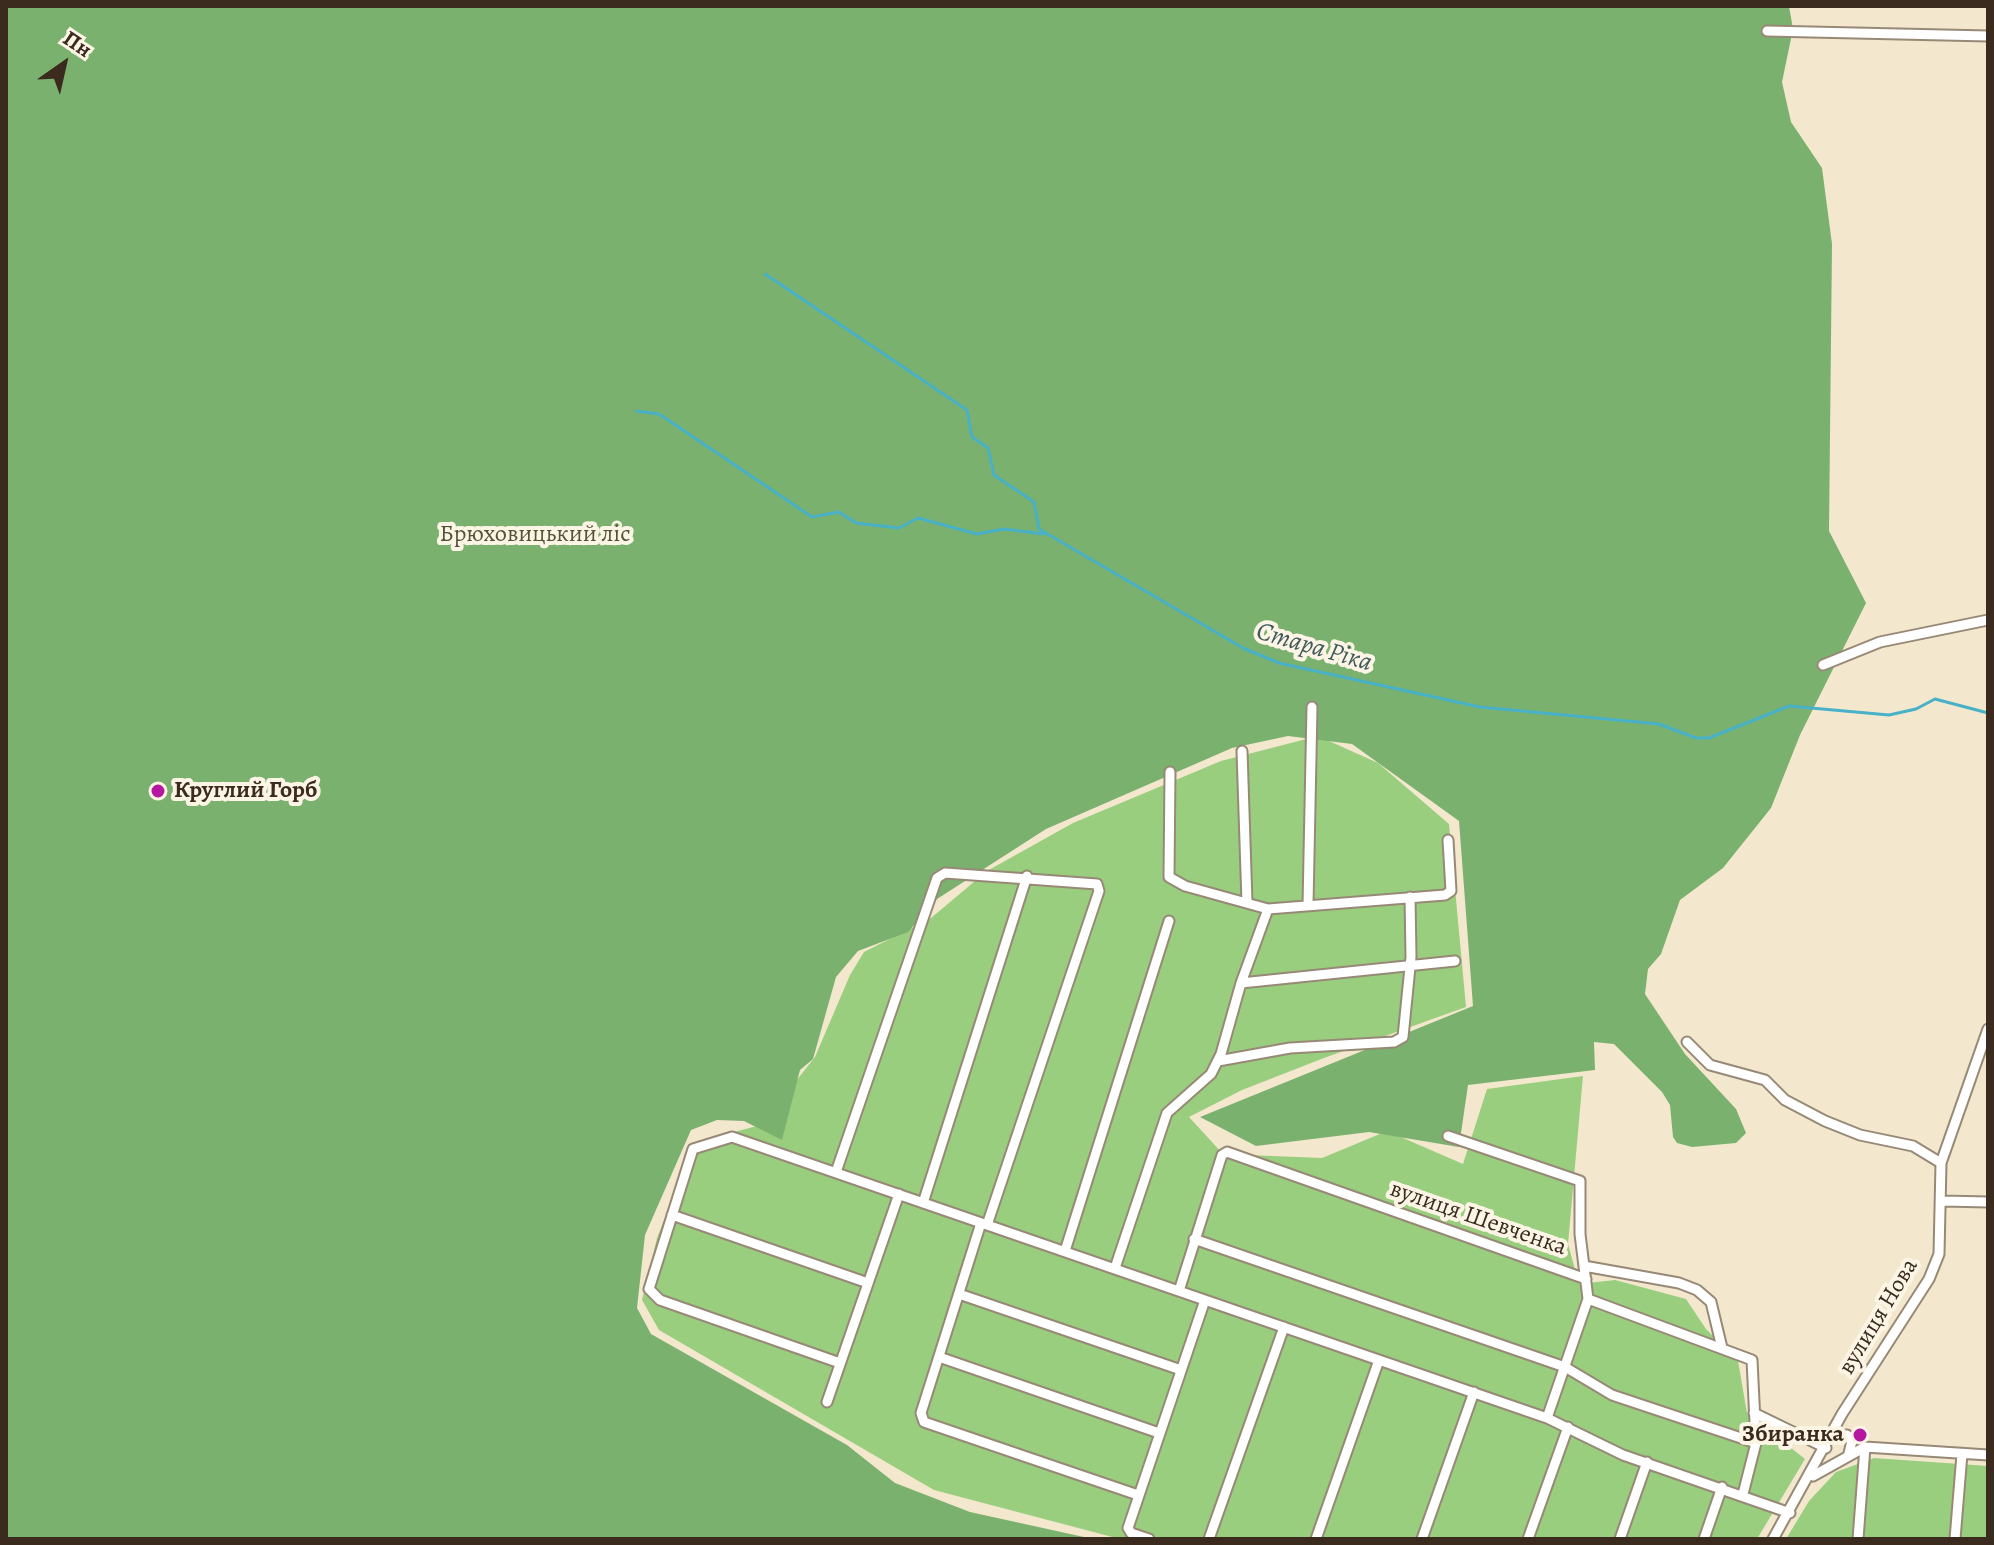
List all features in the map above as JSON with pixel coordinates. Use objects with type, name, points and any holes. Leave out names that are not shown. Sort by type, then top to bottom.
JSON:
[{"type":"street","points":[[1767,31],[1988,36]]},
{"type":"street","points":[[1823,665],[1880,642],[1988,620]]},
{"type":"street","points":[[1308,905],[1312,707]]},
{"type":"street","points":[[1242,751],[1247,903]]},
{"type":"street","points":[[1170,772],[1169,877],[1185,886],[1268,909],[1445,895],[1451,891],[1448,840]]},
{"type":"street","points":[[836,1172],[937,878],[945,873],[1027,876],[1097,884],[1099,891],[959,1294],[921,1413],[924,1422],[1138,1495]]},
{"type":"street","points":[[923,1203],[1027,876]]},
{"type":"street","points":[[1218,1061],[1290,1048],[1394,1042],[1403,1037],[1410,966],[1410,897]]},
{"type":"street","points":[[1115,1268],[1167,1113],[1211,1074],[1218,1061],[1241,983],[1268,909]]},
{"type":"street","points":[[1065,1251],[1169,921]]},
{"type":"street","points":[[1241,983],[1455,961]]},
{"type":"street","name":"вулиця Нова","points":[[1832,1436],[1929,1279],[1939,1254],[1943,1201],[1941,1163],[1988,1029]]},
{"type":"street","points":[[1687,1042],[1710,1065],[1765,1080],[1785,1100],[1825,1121],[1860,1135],[1913,1146],[1941,1163]]},
{"type":"street","points":[[1448,1136],[1580,1181],[1586,1279]]},
{"type":"street","points":[[840,1363],[660,1300],[649,1289],[693,1149],[732,1137],[1474,1392],[1547,1418],[1647,1462],[1790,1513]]},
{"type":"street","name":"вулиця Шевченка","points":[[1194,1239],[1222,1155],[1227,1152],[1586,1279],[1588,1299]]},
{"type":"street","points":[[827,1402],[899,1194]]},
{"type":"street","points":[[1943,1201],[1988,1202]]},
{"type":"street","points":[[672,1215],[868,1283]]},
{"type":"street","points":[[1179,1291],[1194,1239],[1565,1367],[1612,1395],[1756,1443]]},
{"type":"street","points":[[1584,1266],[1664,1280],[1697,1290],[1711,1302],[1722,1348]]},
{"type":"street","points":[[959,1294],[1181,1370]]},
{"type":"street","points":[[1547,1418],[1588,1299],[1722,1348],[1752,1360],[1756,1443],[1743,1494]]},
{"type":"street","points":[[1149,1539],[1131,1533],[1128,1528],[1205,1300]]},
{"type":"street","points":[[1209,1539],[1284,1327]]},
{"type":"street","points":[[939,1357],[1159,1433]]},
{"type":"street","points":[[1316,1539],[1379,1360]]},
{"type":"street","points":[[1422,1539],[1474,1392]]},
{"type":"street","points":[[1754,1413],[1825,1450]]},
{"type":"street","points":[[1840,1419],[1847,1436],[1849,1453]]},
{"type":"street","points":[[1528,1539],[1568,1427]]},
{"type":"street","points":[[1773,1539],[1832,1436],[1847,1436],[1865,1447]]},
{"type":"street","points":[[1810,1477],[1865,1447],[1988,1455]]},
{"type":"street","points":[[1858,1539],[1865,1447]]},
{"type":"street","points":[[1825,1450],[1826,1458],[1834,1462]]},
{"type":"street","points":[[1955,1539],[1962,1454]]},
{"type":"street","points":[[1620,1539],[1647,1462]]},
{"type":"street","points":[[1704,1539],[1722,1487]]},
{"type":"green space","name":"Брюховицький ліс","points":[[6,6],[1789,6],[1793,29],[1782,82],[1791,122],[1822,168],[1832,244],[1829,531],[1866,603],[1800,735],[1771,808],[1723,868],[1680,900],[1661,954],[1648,969],[1645,994],[1685,1054],[1736,1109],[1746,1133],[1736,1143],[1692,1147],[1677,1143],[1673,1137],[1670,1105],[1662,1092],[1614,1044],[1594,1042],[1595,1070],[1468,1085],[1459,1147],[1369,1132],[1256,1146],[1200,1117],[1473,1006],[1459,821],[1352,744],[1288,736],[1232,748],[1046,829],[937,899],[908,932],[858,951],[836,977],[813,1059],[800,1070],[782,1140],[744,1121],[717,1120],[691,1130],[645,1235],[637,1308],[651,1334],[847,1445],[895,1483],[970,1512],[1093,1539],[6,1539]]},
{"type":"green space","points":[[1318,736],[1378,763],[1449,824],[1466,1007],[1242,1090],[1189,1117],[1223,1154],[1322,1158],[1387,1131],[1463,1164],[1487,1089],[1583,1076],[1568,1244],[1579,1284],[1615,1280],[1686,1299],[1706,1329],[1738,1361],[1747,1413],[1805,1459],[1757,1539],[1120,1539],[934,1490],[659,1330],[642,1300],[657,1238],[695,1142],[761,1125],[815,1057],[850,975],[864,952],[931,918],[987,871],[1073,823],[1221,761]]},
{"type":"green space","points":[[1874,1458],[1988,1466],[1988,1539],[1786,1539],[1809,1501],[1836,1472]]},
{"type":"waterway","name":"Стара Ріка","points":[[765,274],[967,410],[972,437],[988,448],[994,475],[1034,502],[1039,529],[1243,648],[1279,663],[1480,707],[1659,724],[1696,738],[1709,738],[1789,706],[1889,715],[1916,709],[1935,699],[1988,713]]},
{"type":"waterway","points":[[637,411],[659,414],[812,517],[839,512],[856,523],[899,528],[918,518],[977,534],[1004,529],[1044,534]]},
{"type":"place","name":"Круглий Горб","points":[[158,791]]},
{"type":"place","name":"Збиранка","points":[[1860,1435]]}]
